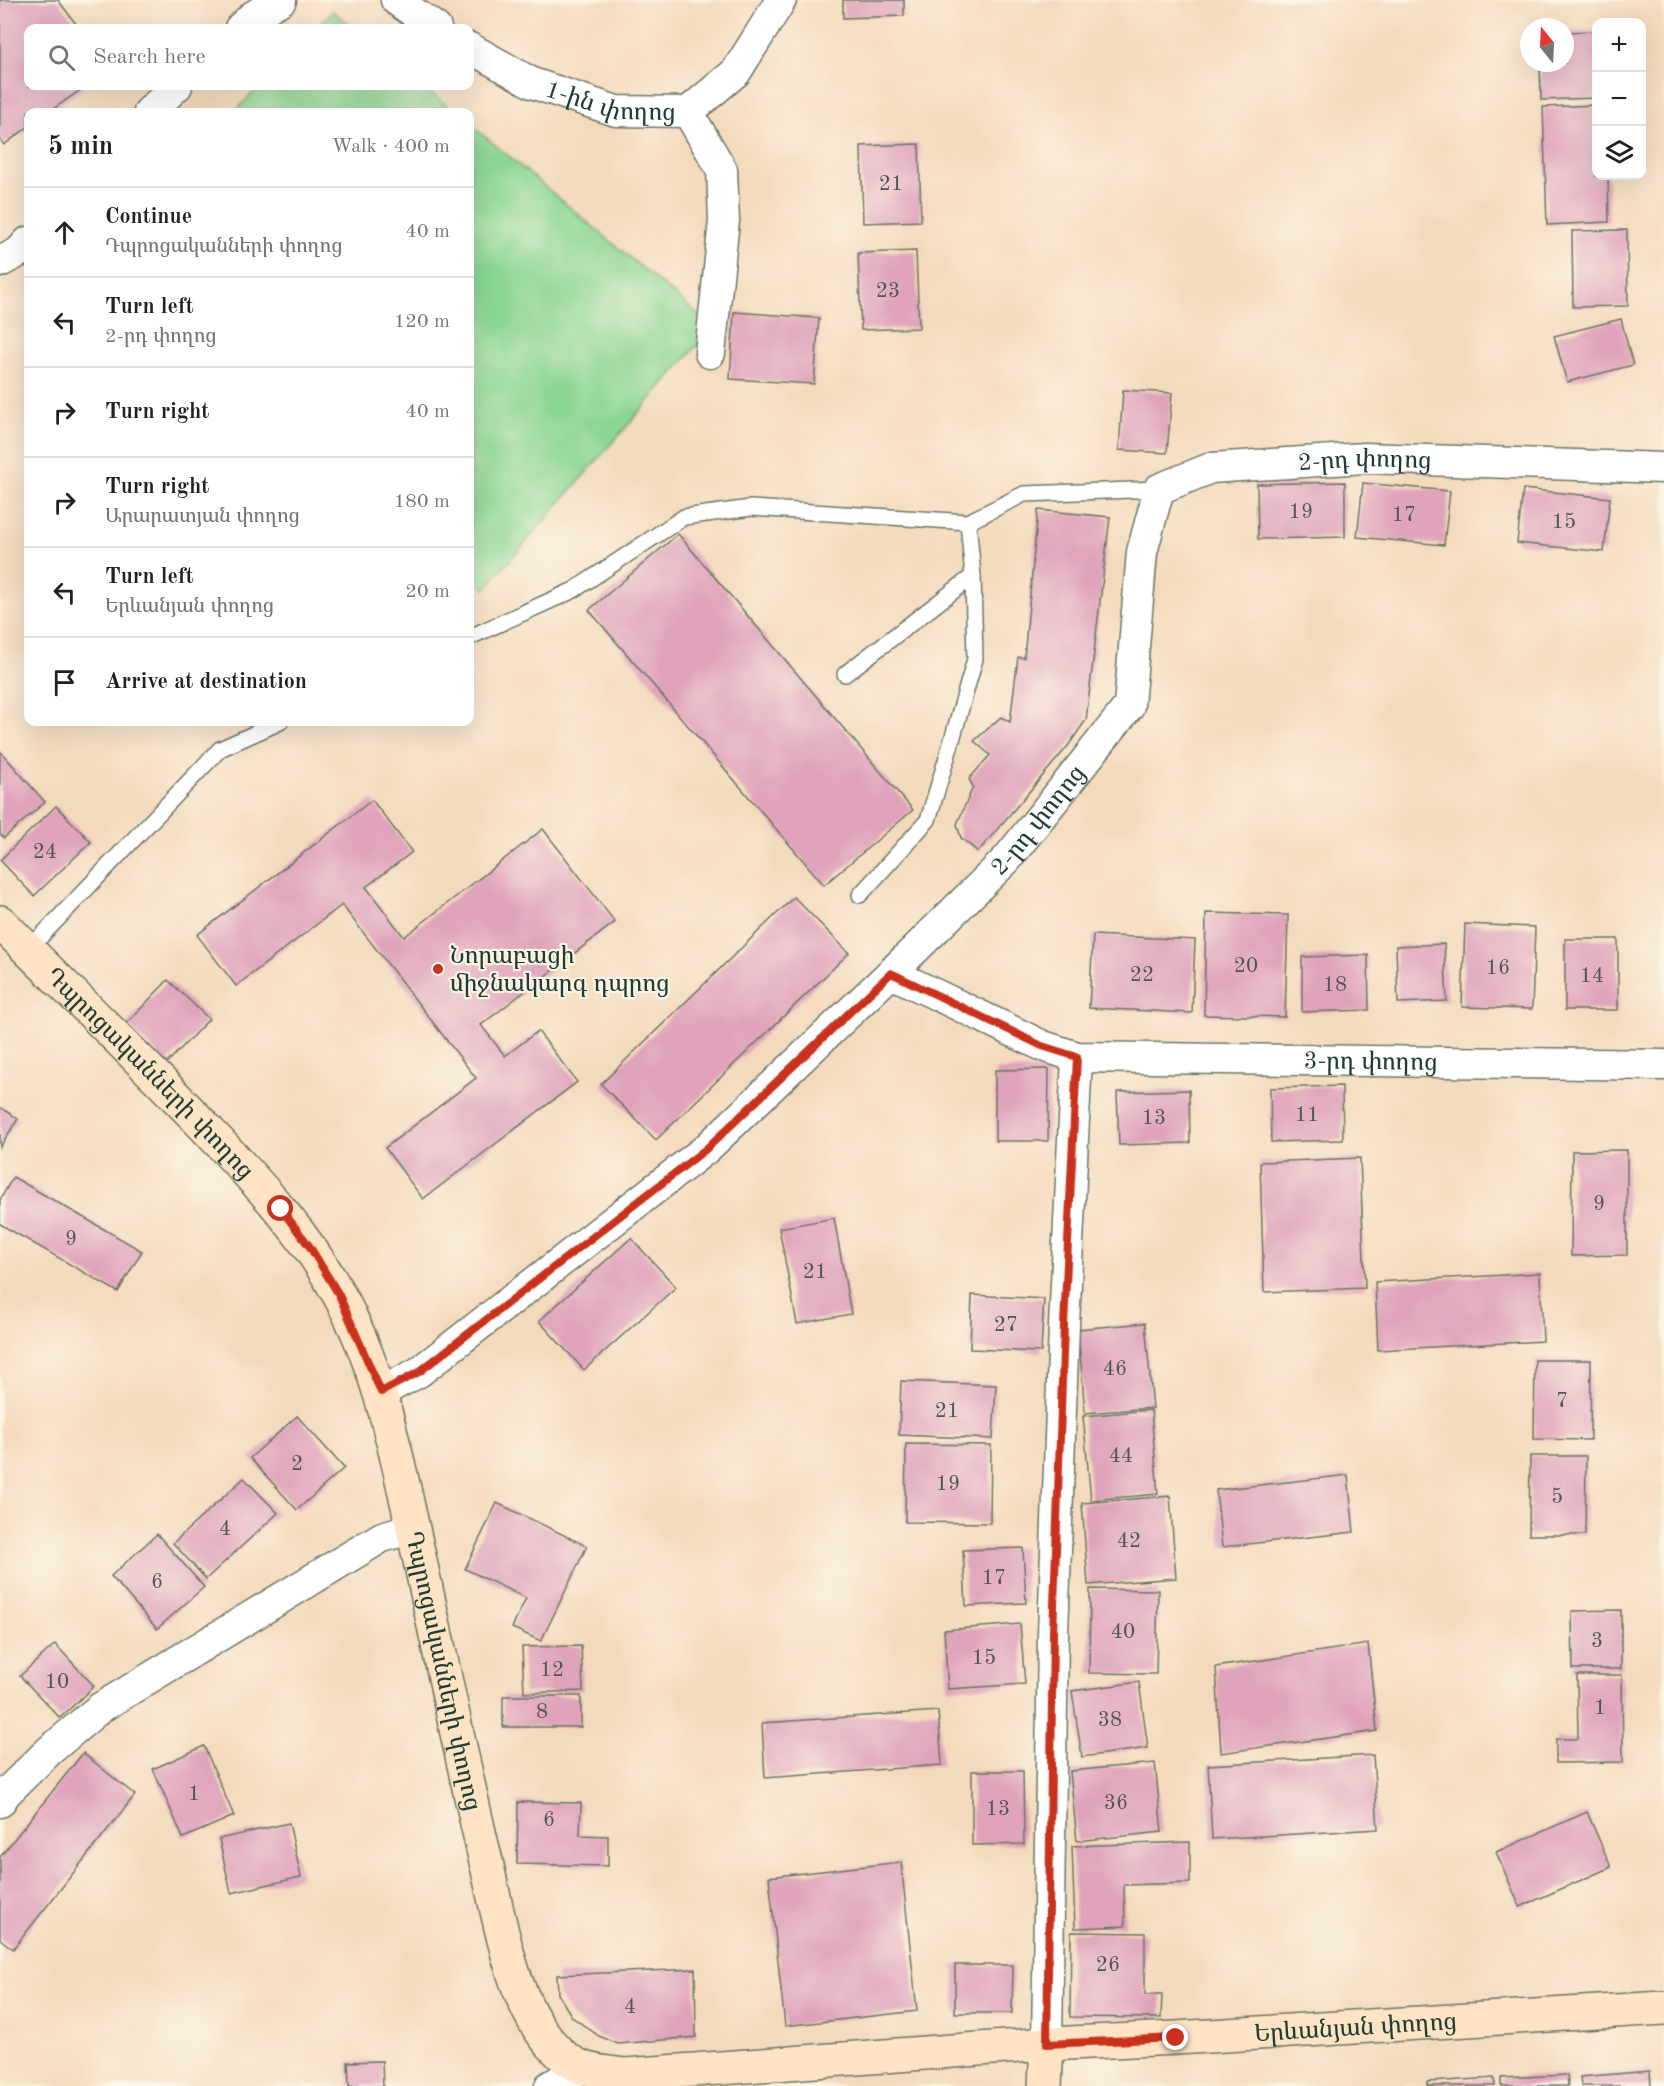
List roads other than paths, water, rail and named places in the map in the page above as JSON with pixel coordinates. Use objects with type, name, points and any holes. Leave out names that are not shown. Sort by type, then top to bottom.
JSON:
[{"type":"main road","name":"Դպրոցականների փողոց","points":[[0,922],[176,1096],[281,1209],[310,1247],[339,1295],[381,1392],[413,1528],[467,1781],[508,1954],[528,2011],[552,2046],[582,2069],[626,2075],[1047,2044]]},
{"type":"main road","name":"Երևանյան փողոց","points":[[1047,2044],[1200,2037],[1664,2008]]},
{"type":"main road","points":[[1045,2086],[1047,2044]]},
{"type":"street","points":[[244,24],[253,16],[281,0]]},
{"type":"street","points":[[396,0],[430,24]]},
{"type":"street","name":"1-ին փողոց","points":[[474,50],[532,83],[616,111],[688,112],[736,72],[781,0]]},
{"type":"street","points":[[153,108],[173,90]]},
{"type":"street","points":[[688,112],[722,170],[724,221],[710,353]]},
{"type":"street","points":[[0,262],[20,252],[24,247]]},
{"type":"street","name":"2-րդ փողոց","points":[[381,1392],[419,1372],[706,1149],[891,973],[1006,859],[1129,706],[1142,552],[1158,489],[1211,468],[1365,458],[1664,468]]},
{"type":"street","name":"3-րդ փողոց","points":[[891,973],[1042,1046],[1077,1057],[1664,1065]]},
{"type":"street","points":[[1047,2044],[1053,1634],[1064,1313],[1077,1057]]},
{"type":"street","points":[[0,1802],[6,1793],[49,1751],[100,1708],[382,1537],[413,1528]]},
{"type":"street","points":[[550,2086],[582,2069]]},
{"type":"lane","points":[[474,635],[574,590],[684,517],[751,508],[968,522],[1024,494],[1158,489]]},
{"type":"lane","points":[[860,895],[928,820],[975,659],[973,576],[968,522]]},
{"type":"lane","points":[[845,674],[973,576]]},
{"type":"lane","points":[[28,950],[219,749],[271,726]]},
{"type":"place","name":"Նորաբացի միջնակարգ դպրոց","points":[[438,969]]}]
